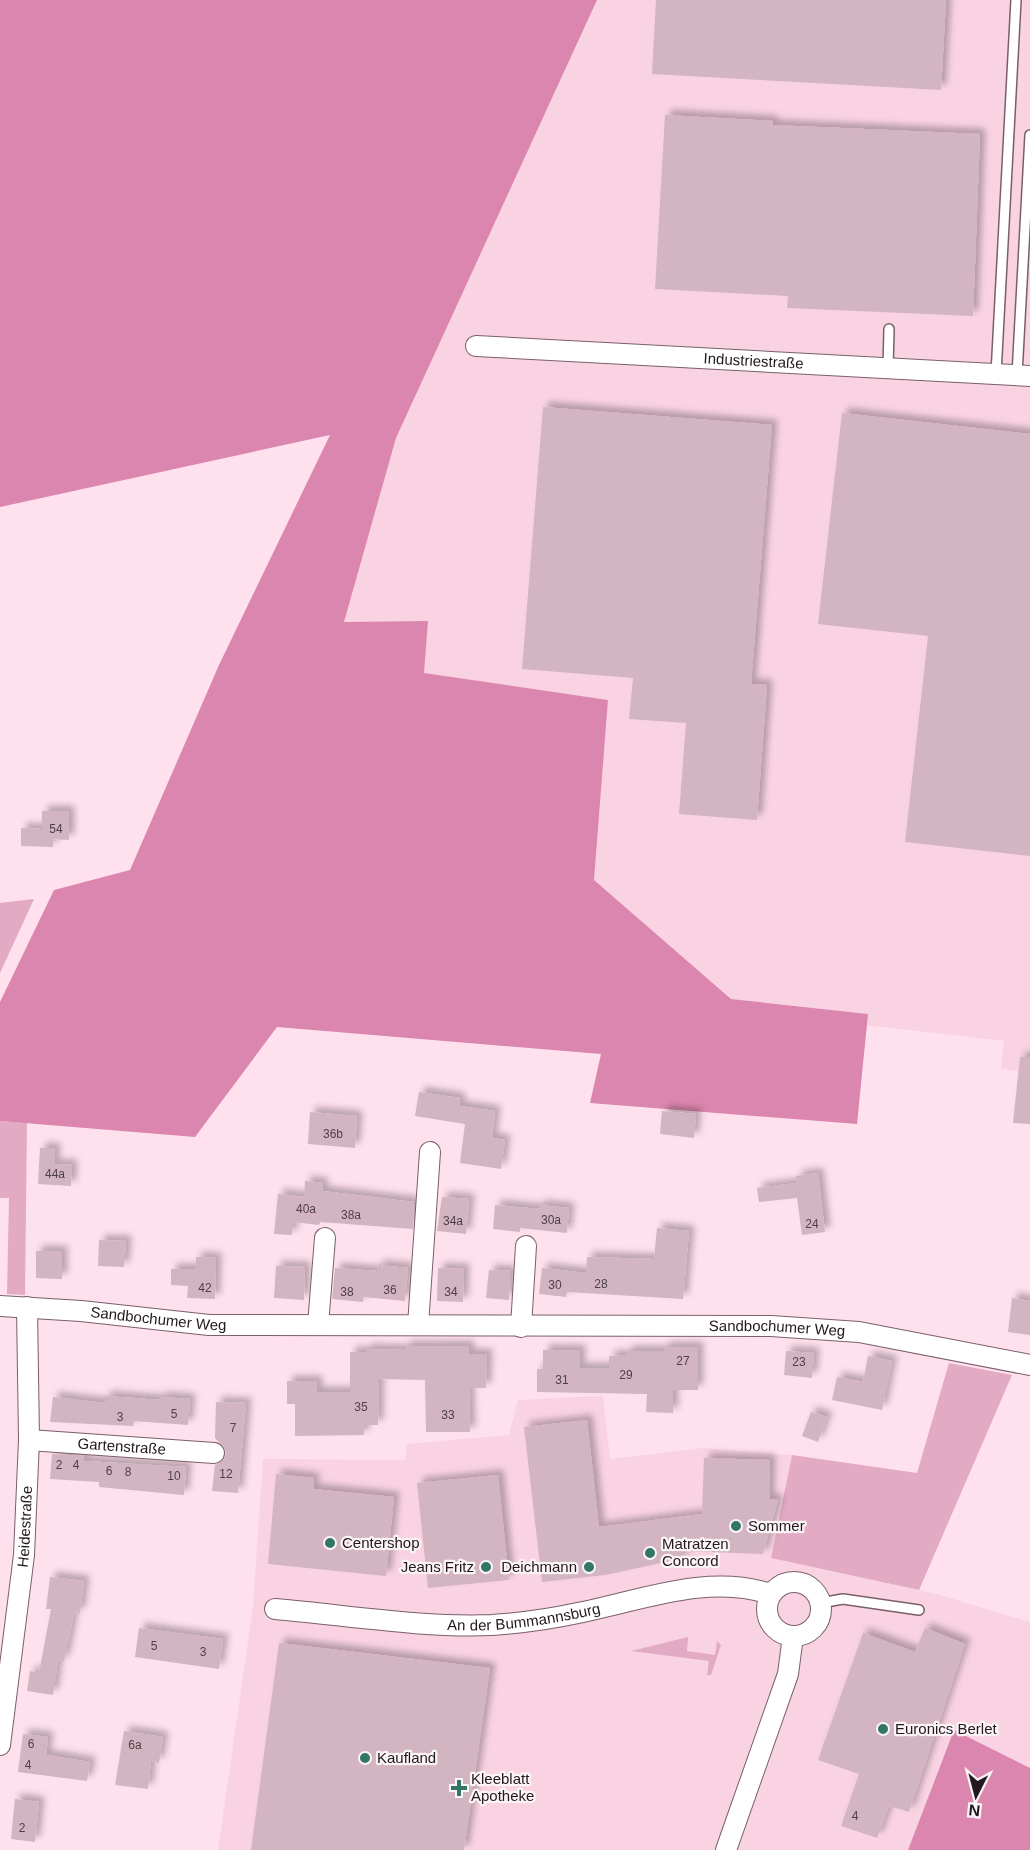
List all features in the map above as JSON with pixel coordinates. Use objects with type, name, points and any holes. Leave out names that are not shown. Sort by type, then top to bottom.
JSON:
[{"type":"street","name":"Industriestraße","points":[[476,346],[1024,376]]},
{"type":"street","points":[[418,1325],[430,1152]]},
{"type":"street","points":[[318,1325],[325,1238]]},
{"type":"street","points":[[521,1327],[526,1246]]},
{"type":"street","name":"Sandbochumer Weg","points":[[0,1306],[209,1325],[771,1326],[838,1329],[1030,1365]]},
{"type":"street","name":"Heidestraße","points":[[0,1745],[9,1599],[24,1555],[29,1440],[27,1307]]},
{"type":"street","name":"Gartenstraße","points":[[29,1440],[214,1453]]},
{"type":"street","points":[[799,1582],[816,1593],[820,1603],[821,1613],[811,1630],[792,1636],[781,1633],[772,1626],[767,1615],[770,1594],[778,1586],[799,1582]]},
{"type":"street","name":"An der Bummannsburg","points":[[275,1609],[453,1625],[493,1625],[577,1613],[680,1591],[725,1587],[770,1594]]},
{"type":"street","points":[[726,1850],[788,1674],[792,1636]]},
{"type":"lane","points":[[996,375],[1016,0]]},
{"type":"lane","points":[[1024,376],[1030,135]]},
{"type":"lane","points":[[888,369],[889,329]]},
{"type":"lane","points":[[820,1603],[843,1599],[919,1610]]},
{"type":"shaded area","points":[[0,0],[597,0],[396,438],[344,622],[428,621],[424,673],[608,700],[594,880],[731,999],[868,1014],[857,1124],[590,1103],[601,1054],[277,1027],[195,1137],[0,1121],[0,1002],[54,890],[130,870],[219,665],[330,435],[0,507]]},
{"type":"shaded area","points":[[597,0],[1030,0],[1030,1072],[1001,1069],[1004,1041],[865,1025],[867,1014],[731,999],[594,880],[608,700],[423,673],[344,622],[396,438]]},
{"type":"shaded area","points":[[34,899],[0,973],[0,903]]},
{"type":"shaded area","points":[[0,1121],[27,1123],[25,1295],[7,1294],[9,1198],[0,1198]]},
{"type":"shaded area","points":[[949,1363],[1012,1375],[919,1590],[771,1558],[792,1455],[917,1473]]},
{"type":"shaded area","points":[[603,1396],[610,1459],[703,1448],[792,1455],[771,1558],[937,1594],[1030,1622],[1030,1768],[954,1730],[908,1850],[218,1850],[253,1606],[263,1459],[405,1460],[407,1444],[509,1435],[518,1400]]},
{"type":"shaded area","points":[[688,1637],[687,1651],[715,1655],[717,1641],[721,1645],[711,1675],[707,1675],[709,1661],[631,1651]]},
{"type":"shaded area","points":[[954,1730],[1030,1768],[1030,1850],[908,1850]]},
{"type":"building","points":[[656,0],[946,0],[941,90],[652,74]]},
{"type":"building","points":[[665,115],[773,121],[772,125],[980,134],[973,316],[787,308],[788,296],[655,289]]},
{"type":"building","points":[[543,407],[772,425],[751,684],[767,685],[757,820],[679,814],[686,723],[629,719],[633,678],[522,669]]},
{"type":"building","points":[[842,413],[1030,434],[1030,856],[905,842],[928,636],[818,624]]},
{"type":"building","points":[[42,811],[69,811],[69,840],[53,839],[53,847],[21,846],[21,828],[42,829]]},
{"type":"building","points":[[1020,1057],[1030,1057],[1030,1124],[1013,1123]]},
{"type":"building","points":[[419,1092],[460,1098],[459,1106],[495,1111],[492,1138],[505,1140],[501,1169],[460,1163],[465,1124],[415,1116]]},
{"type":"building","points":[[662,1111],[696,1114],[694,1138],[660,1134]]},
{"type":"building","points":[[310,1112],[357,1116],[355,1148],[308,1144]]},
{"type":"building","points":[[40,1148],[55,1148],[54,1164],[72,1165],[71,1186],[38,1184]]},
{"type":"building","points":[[818,1173],[825,1232],[802,1235],[797,1198],[759,1202],[757,1188],[797,1183],[796,1176]]},
{"type":"building","points":[[305,1181],[323,1183],[322,1191],[414,1202],[413,1229],[293,1222],[292,1235],[274,1234],[278,1194],[304,1197]]},
{"type":"building","points":[[442,1197],[469,1199],[466,1234],[437,1231]]},
{"type":"building","points":[[495,1205],[539,1209],[539,1205],[569,1208],[567,1233],[520,1228],[520,1232],[493,1229]]},
{"type":"building","points":[[657,1228],[689,1231],[683,1299],[567,1292],[566,1297],[539,1294],[542,1268],[586,1273],[587,1257],[654,1259]]},
{"type":"building","points":[[99,1240],[126,1241],[124,1267],[98,1266]]},
{"type":"building","points":[[36,1251],[62,1251],[62,1279],[36,1278]]},
{"type":"building","points":[[196,1257],[216,1258],[215,1299],[187,1298],[188,1286],[171,1285],[171,1269],[195,1269]]},
{"type":"building","points":[[378,1265],[408,1268],[405,1301],[364,1297],[363,1302],[332,1299],[335,1268],[377,1271]]},
{"type":"building","points":[[276,1266],[305,1267],[304,1300],[274,1298]]},
{"type":"building","points":[[438,1268],[464,1269],[463,1302],[437,1301]]},
{"type":"building","points":[[489,1270],[510,1271],[509,1300],[486,1298]]},
{"type":"building","points":[[1012,1298],[1030,1301],[1030,1335],[1008,1332]]},
{"type":"building","points":[[405,1346],[469,1346],[469,1354],[487,1354],[486,1388],[469,1388],[470,1432],[426,1432],[425,1380],[379,1379],[378,1425],[364,1425],[364,1435],[295,1436],[295,1404],[287,1404],[287,1381],[317,1381],[317,1392],[350,1392],[350,1352],[366,1352],[366,1349],[405,1350]]},
{"type":"building","points":[[664,1347],[698,1347],[698,1390],[673,1390],[673,1413],[646,1412],[647,1394],[537,1392],[537,1369],[543,1369],[543,1350],[580,1350],[580,1368],[609,1368],[609,1356],[627,1355],[627,1351],[664,1351]]},
{"type":"building","points":[[786,1351],[814,1353],[812,1378],[784,1375]]},
{"type":"building","points":[[868,1356],[892,1361],[882,1410],[832,1400],[837,1377],[863,1382]]},
{"type":"building","points":[[105,1396],[160,1400],[160,1397],[190,1399],[188,1425],[134,1421],[133,1426],[50,1422],[53,1397],[105,1403]]},
{"type":"building","points":[[216,1402],[246,1403],[238,1493],[212,1491],[215,1465],[224,1460],[226,1453],[224,1447],[215,1438]]},
{"type":"building","points":[[811,1412],[827,1417],[818,1442],[802,1436]]},
{"type":"building","points":[[587,1420],[599,1527],[702,1514],[704,1458],[770,1460],[769,1499],[778,1500],[763,1554],[684,1551],[684,1558],[605,1575],[542,1582],[524,1427]]},
{"type":"building","points":[[52,1454],[84,1456],[84,1461],[186,1467],[184,1495],[99,1487],[99,1482],[50,1479]]},
{"type":"building","points":[[276,1474],[314,1478],[313,1489],[394,1497],[386,1576],[268,1564]]},
{"type":"building","points":[[498,1475],[509,1580],[428,1588],[417,1483]]},
{"type":"building","points":[[50,1577],[84,1581],[80,1613],[74,1612],[64,1661],[58,1660],[53,1695],[27,1691],[30,1671],[39,1673],[51,1609],[46,1609]]},
{"type":"building","points":[[139,1628],[223,1639],[219,1669],[135,1657]]},
{"type":"building","name":"Euronics Berlet","points":[[925,1628],[965,1644],[909,1812],[889,1806],[877,1838],[841,1826],[859,1774],[818,1760],[863,1633],[915,1652]]},
{"type":"building","name":"Kaufland","points":[[279,1643],[490,1668],[464,1850],[251,1850]]},
{"type":"building","points":[[124,1731],[163,1737],[159,1763],[151,1761],[148,1789],[115,1785]]},
{"type":"building","points":[[23,1734],[48,1737],[46,1755],[90,1762],[87,1781],[18,1772]]},
{"type":"building","points":[[15,1799],[39,1802],[35,1842],[11,1839]]},
{"type":"place","name":"Sommer","points":[[736,1526]]},
{"type":"place","name":"Centershop","points":[[330,1543]]},
{"type":"place","name":"Matratzen Concord","points":[[650,1553]]},
{"type":"place","name":"Jeans Fritz","points":[[486,1567]]},
{"type":"place","name":"Deichmann","points":[[589,1567]]},
{"type":"place","name":"Euronics Berlet","points":[[883,1729]]},
{"type":"place","name":"Kaufland","points":[[365,1758]]},
{"type":"place","name":"Kleeblatt Apotheke","points":[[459,1788]]}]
